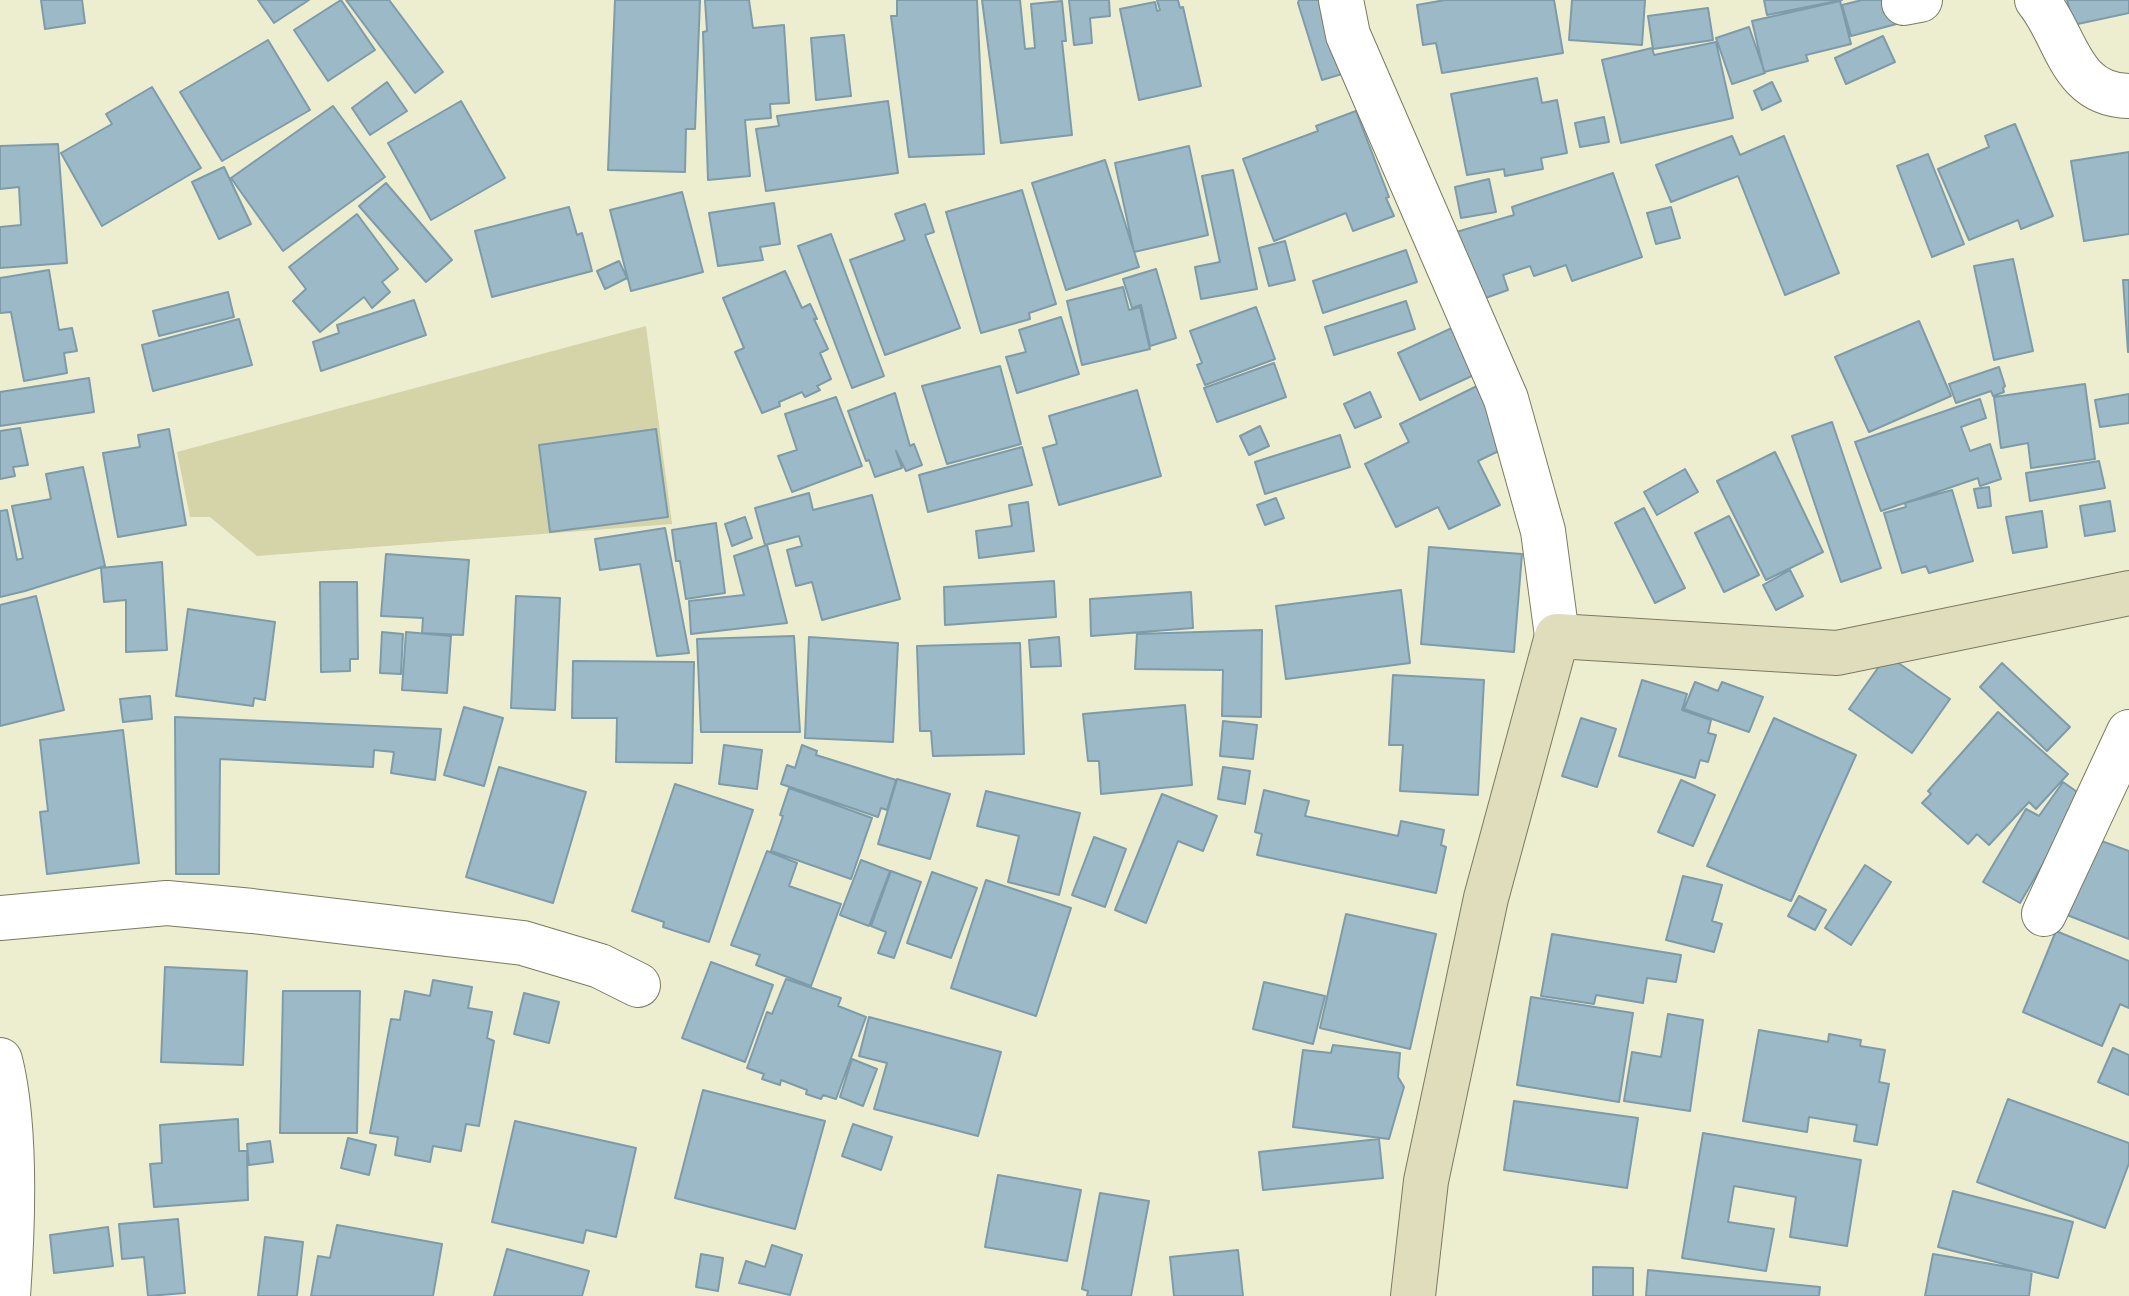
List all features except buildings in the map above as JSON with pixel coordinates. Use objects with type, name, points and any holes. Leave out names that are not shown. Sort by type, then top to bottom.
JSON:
[{"type":"street","points":[[1341,0],[1348,35],[1506,399],[1543,531],[1557,636],[1486,898],[1426,1181],[1413,1296]]},
{"type":"street","points":[[2037,0],[2066,56],[2087,81],[2115,96],[2129,96]]},
{"type":"street","points":[[1557,636],[1837,653],[2129,593]]},
{"type":"street","points":[[2044,914],[2129,732]]},
{"type":"street","points":[[0,918],[167,903],[252,911],[523,943],[600,966],[638,985]]},
{"type":"street","points":[[0,1060],[6,1084],[11,1153],[8,1296]]},
{"type":"shaded area","points":[[646,326],[672,524],[257,556],[210,517],[190,517],[177,452]]}]
